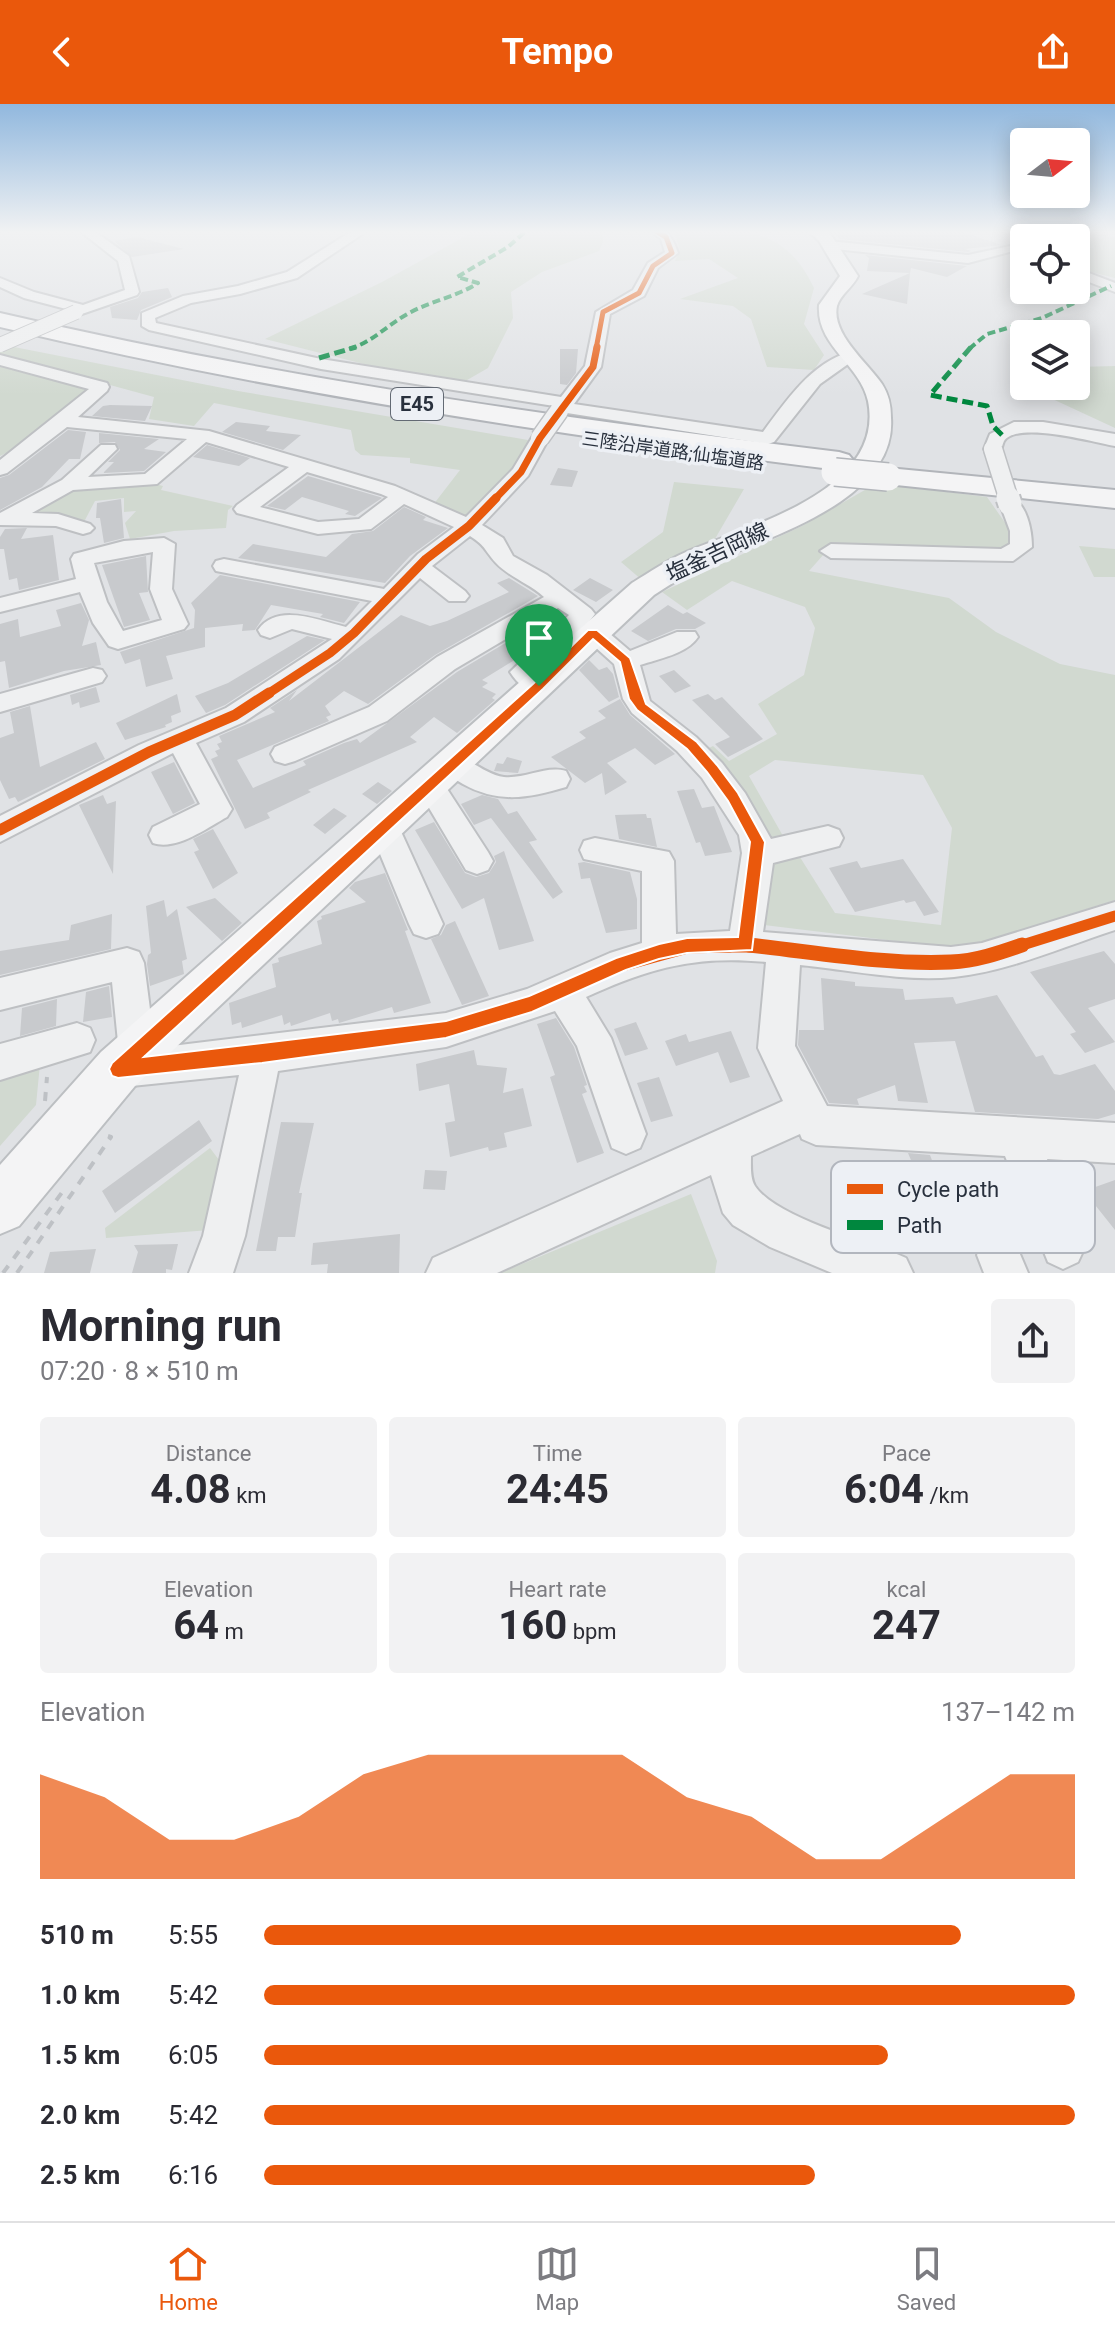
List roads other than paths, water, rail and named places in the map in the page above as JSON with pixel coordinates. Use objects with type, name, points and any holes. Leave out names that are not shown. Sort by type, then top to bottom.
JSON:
[{"type":"highway","points":[[0,306],[81,332],[285,387]]},
{"type":"highway","name":"三陸沿岸道路;仙塩道路","points":[[0,320],[285,387]]},
{"type":"highway","name":"三陸沿岸道路;仙塩道路","points":[[0,331],[138,363],[669,452],[837,466],[1115,499]]},
{"type":"highway","points":[[0,343],[285,387]]},
{"type":"highway","name":"三陸沿岸道路;仙塩道路","points":[[889,472],[1115,486]]},
{"type":"main road","name":"塩釜吉岡線","points":[[0,1207],[54,1141],[128,1060],[539,686],[593,632],[656,581],[692,560],[801,513],[842,490],[865,467],[878,447],[882,413],[877,393],[829,323],[829,302],[843,286]]},
{"type":"street","points":[[8,286],[79,310]]},
{"type":"street","points":[[130,286],[135,302],[156,313]]},
{"type":"street","points":[[255,286],[188,299],[147,316],[149,326],[336,367],[562,407],[768,438],[788,408],[833,363],[850,357]]},
{"type":"street","points":[[0,830],[149,752],[181,741],[235,715],[350,636],[419,567],[469,526],[521,472],[540,438],[593,367],[603,312],[639,293],[644,286]]},
{"type":"street","points":[[0,343],[132,292]]},
{"type":"street","points":[[0,360],[101,387],[63,421],[0,469]]},
{"type":"street","points":[[63,421],[203,435],[402,496],[469,526],[495,543],[505,560],[539,580],[583,614],[540,660],[523,672],[539,686]]},
{"type":"street","points":[[831,551],[1005,556],[1021,547],[1023,538],[993,449],[996,438],[1014,427],[1043,427],[1115,440]]},
{"type":"street","points":[[69,484],[150,480],[203,435]]},
{"type":"street","points":[[4,519],[69,484],[108,449]]},
{"type":"street","points":[[304,465],[244,509],[318,528],[364,525],[402,496]]},
{"type":"street","points":[[4,519],[58,520],[83,528]]},
{"type":"street","points":[[164,544],[161,589],[176,624],[118,641],[106,628],[87,583],[82,559],[124,548],[164,544]]},
{"type":"street","points":[[224,566],[388,597]]},
{"type":"street","points":[[419,567],[457,596]]},
{"type":"street","points":[[0,605],[87,583]]},
{"type":"street","points":[[285,754],[378,714],[446,663],[559,598]]},
{"type":"street","points":[[270,630],[290,621],[350,636]]},
{"type":"street","points":[[593,632],[626,661],[636,699],[692,745],[712,768],[733,797],[758,842],[746,945]]},
{"type":"street","points":[[626,661],[661,650],[686,637]]},
{"type":"street","points":[[0,703],[93,676]]},
{"type":"street","points":[[164,835],[217,809],[181,741]]},
{"type":"street","points":[[442,775],[487,786],[530,787],[556,779]]},
{"type":"street","points":[[442,775],[477,861]]},
{"type":"street","points":[[383,825],[426,924]]},
{"type":"street","points":[[758,854],[828,838]]},
{"type":"street","points":[[595,850],[667,855],[659,951]]},
{"type":"street","points":[[0,994],[127,963],[128,1060],[262,1055],[446,1030],[532,1004],[659,951],[687,946],[746,945],[909,961],[951,962],[982,958],[1115,916]]},
{"type":"street","points":[[784,949],[776,1048],[816,1125],[1115,1143]]},
{"type":"street","points":[[561,990],[593,1038],[626,1134]]},
{"type":"street","points":[[0,1062],[77,1040]]},
{"type":"street","points":[[211,1273],[224,1236],[262,1055]]},
{"type":"street","points":[[448,1273],[808,1110]]},
{"type":"street","points":[[1017,1137],[1027,1161]]},
{"type":"street","points":[[732,1144],[731,1175],[738,1198],[749,1213],[769,1226],[831,1250]]},
{"type":"street","points":[[838,1253],[886,1272]]}]
